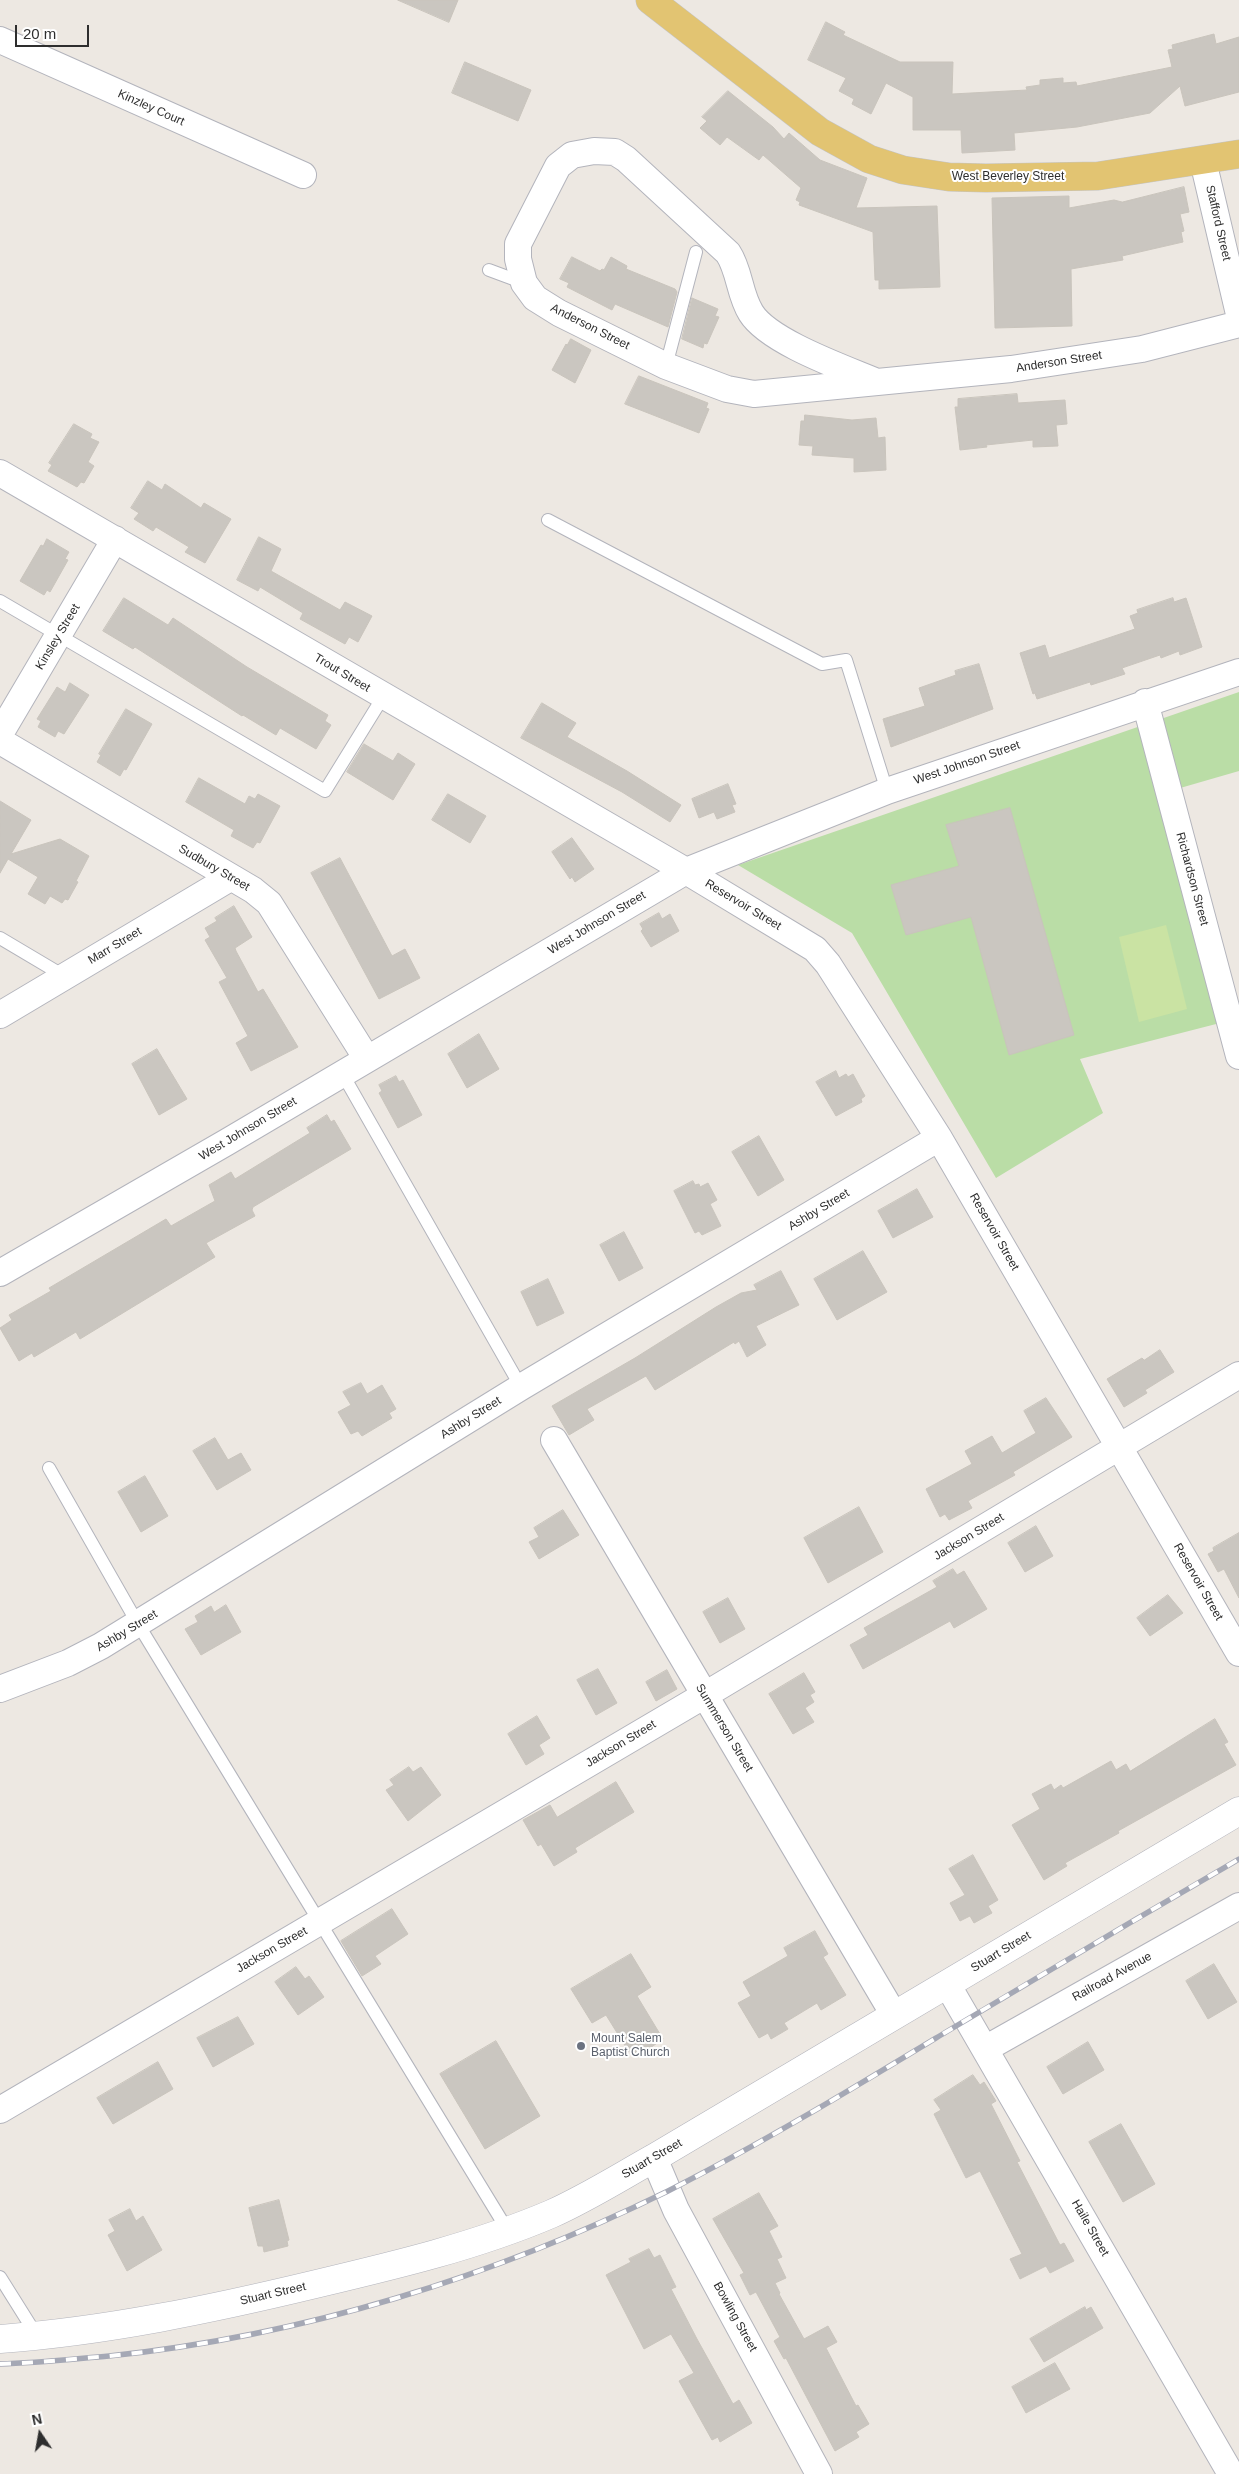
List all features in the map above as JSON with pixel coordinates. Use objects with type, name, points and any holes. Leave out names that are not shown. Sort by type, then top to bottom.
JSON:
[{"type":"main road","name":"West Beverley Street","points":[[650,0],[820,132],[869,158],[903,170],[949,177],[1033,179],[1098,176],[1239,154]]},
{"type":"street","name":"Kinzley Court","points":[[0,40],[303,175]]},
{"type":"street","name":"Anderson Street","points":[[877,382],[797,346],[759,325],[750,312],[733,261],[728,253],[626,159],[615,152],[594,151],[572,155],[558,166],[518,244],[518,259],[524,283],[536,298],[559,313],[666,366],[727,389],[754,394],[1012,369],[1142,348],[1239,324]]},
{"type":"street","name":"Stafford Street","points":[[1203,161],[1239,314]]},
{"type":"street","name":"Trout Street","points":[[0,473],[383,697],[686,871]]},
{"type":"street","name":"Kinsley Street","points":[[0,734],[114,539]]},
{"type":"street","name":"West Johnson Street","points":[[0,1273],[686,871],[887,791],[1145,702],[1239,672]]},
{"type":"street","name":"Richardson Street","points":[[1145,702],[1239,1056]]},
{"type":"street","name":"Sudbury Street","points":[[0,741],[253,890],[269,903],[367,1059]]},
{"type":"street","name":"Reservoir Street","points":[[686,871],[816,949],[828,964],[939,1138],[1239,1652]]},
{"type":"street","name":"Marr Street","points":[[0,1015],[230,878]]},
{"type":"street","name":"Ashby Street","points":[[0,1689],[68,1663],[138,1624],[521,1388],[939,1138]]},
{"type":"street","name":"Jackson Street","points":[[0,2110],[705,1694],[1239,1375]]},
{"type":"street","name":"Summerson Street","points":[[554,1440],[894,2015]]},
{"type":"street","name":"Stuart Street","points":[[0,2339],[37,2336],[159,2319],[249,2300],[439,2253],[508,2231],[564,2208],[654,2158],[1239,1811]]},
{"type":"street","name":"Railroad Avenue","points":[[985,2049],[1237,1912]]},
{"type":"street","name":"Haile Street","points":[[947,1984],[1231,2474]]},
{"type":"street","name":"Bowling Street","points":[[654,2158],[676,2210],[815,2466]]},
{"type":"lane","points":[[666,366],[696,252]]},
{"type":"lane","points":[[489,270],[524,283]]},
{"type":"lane","points":[[548,520],[822,664],[846,660],[887,791]]},
{"type":"lane","points":[[0,601],[325,791],[383,697]]},
{"type":"lane","points":[[0,938],[64,976]]},
{"type":"lane","points":[[342,1073],[521,1388]]},
{"type":"lane","points":[[49,1468],[138,1624],[508,2231]]},
{"type":"lane","points":[[0,2278],[37,2336]]},
{"type":"green space","points":[[1239,692],[1239,771],[1156,795],[1220,1023],[1080,1059],[1103,1113],[996,1178],[852,933],[738,865]]},
{"type":"green space","points":[[1166,925],[1187,1009],[1139,1022],[1119,937]]},
{"type":"building","points":[[398,0],[458,0],[449,22]]},
{"type":"building","points":[[826,22],[845,32],[843,35],[900,62],[953,62],[952,94],[1027,90],[1026,87],[1040,85],[1040,80],[1063,78],[1063,83],[1076,82],[1077,86],[1172,67],[1168,50],[1173,49],[1172,45],[1214,34],[1216,44],[1239,37],[1239,92],[1185,106],[1180,86],[1150,113],[1077,127],[1014,133],[1015,150],[962,153],[961,130],[913,130],[913,97],[886,83],[871,114],[852,104],[854,99],[839,91],[846,78],[808,60]]},
{"type":"building","points":[[465,62],[531,90],[518,121],[452,93]]},
{"type":"building","points":[[728,91],[773,127],[784,139],[789,133],[820,160],[867,178],[856,208],[937,206],[940,287],[879,289],[879,280],[875,280],[873,232],[799,205],[800,202],[796,200],[801,188],[763,155],[759,160],[727,137],[720,145],[700,128],[707,121],[702,117]]},
{"type":"building","points":[[1184,187],[1189,212],[1180,214],[1184,231],[1181,232],[1183,242],[1122,256],[1123,260],[1071,269],[1072,326],[995,328],[992,198],[1069,196],[1069,208],[1114,200],[1122,202]]},
{"type":"building","points":[[572,257],[600,271],[604,270],[611,257],[627,266],[626,269],[675,289],[677,292],[668,327],[615,304],[612,310],[567,287],[569,283],[560,279]]},
{"type":"building","points":[[692,298],[718,309],[715,316],[719,317],[707,344],[704,343],[703,348],[682,339]]},
{"type":"building","points":[[571,339],[591,350],[575,383],[552,370],[566,344]]},
{"type":"building","points":[[639,376],[708,403],[706,408],[709,409],[699,433],[625,404]]},
{"type":"building","points":[[1017,394],[1018,403],[1065,400],[1067,424],[1056,425],[1058,446],[1033,447],[1033,440],[960,450],[955,407],[958,407],[958,399]]},
{"type":"building","points":[[805,415],[852,420],[876,418],[878,438],[885,437],[886,470],[854,472],[854,458],[812,455],[813,446],[799,445],[801,421],[804,421]]},
{"type":"building","points":[[74,424],[92,434],[90,438],[99,442],[88,462],[94,466],[84,483],[81,482],[77,487],[48,471],[52,465],[49,463]]},
{"type":"building","points":[[148,481],[162,490],[165,484],[201,508],[204,503],[231,519],[205,563],[185,552],[189,547],[156,527],[153,531],[134,519],[139,513],[131,508]]},
{"type":"building","points":[[259,537],[281,549],[271,571],[340,610],[345,602],[372,616],[358,642],[349,637],[345,644],[300,619],[303,613],[260,587],[258,591],[237,580]]},
{"type":"building","points":[[47,539],[69,552],[65,559],[68,560],[50,592],[47,590],[44,595],[20,581],[41,545],[43,546]]},
{"type":"building","points":[[124,598],[168,625],[173,618],[247,667],[328,715],[325,721],[331,725],[316,749],[280,728],[276,735],[242,716],[135,647],[133,649],[103,631]]},
{"type":"building","points":[[1173,598],[1174,602],[1186,598],[1202,647],[1180,655],[1179,651],[1161,658],[1160,655],[1122,668],[1125,674],[1091,685],[1090,682],[1037,699],[1035,693],[1033,694],[1020,653],[1045,645],[1049,658],[1135,629],[1130,616],[1138,613],[1137,610]]},
{"type":"building","points":[[979,664],[993,709],[891,747],[883,719],[925,706],[919,688],[956,675],[955,671]]},
{"type":"building","points":[[70,683],[89,695],[64,734],[58,731],[55,737],[38,727],[41,721],[37,719],[57,687],[65,692]]},
{"type":"building","points":[[542,703],[576,723],[567,737],[627,771],[681,805],[670,822],[622,792],[521,738]]},
{"type":"building","points":[[126,709],[152,724],[126,770],[124,769],[120,776],[97,762],[101,755],[99,754]]},
{"type":"building","points":[[364,744],[393,761],[398,753],[415,764],[393,800],[347,772]]},
{"type":"building","points":[[199,778],[245,804],[249,796],[255,799],[258,794],[280,806],[260,843],[257,842],[253,848],[231,836],[234,830],[186,802]]},
{"type":"building","points":[[728,784],[736,804],[732,805],[735,812],[717,819],[714,812],[699,818],[692,799]]},
{"type":"building","points":[[448,794],[486,816],[470,843],[432,820]]},
{"type":"building","points":[[0,801],[31,820],[11,854],[60,839],[89,856],[68,900],[65,899],[62,903],[50,896],[45,904],[28,894],[38,877],[8,859],[0,873]]},
{"type":"building","points":[[1010,808],[1074,1035],[1009,1055],[971,917],[906,935],[891,885],[959,866],[946,825]]},
{"type":"building","points":[[572,838],[594,869],[575,882],[572,877],[570,879],[552,852]]},
{"type":"building","points":[[340,858],[392,956],[405,949],[420,978],[379,999],[311,873]]},
{"type":"building","points":[[234,906],[252,937],[235,948],[236,951],[258,992],[263,989],[298,1047],[251,1071],[236,1043],[248,1036],[219,982],[227,978],[205,940],[210,937],[205,928],[217,921],[215,918]]},
{"type":"building","points":[[659,913],[662,919],[670,914],[679,931],[651,947],[641,931],[643,929],[640,924]]},
{"type":"building","points":[[479,1034],[499,1069],[467,1088],[448,1054]]},
{"type":"building","points":[[157,1049],[187,1099],[159,1115],[132,1064]]},
{"type":"building","points":[[836,1071],[839,1078],[846,1074],[848,1077],[853,1074],[865,1096],[861,1099],[862,1102],[836,1116],[816,1082]]},
{"type":"building","points":[[396,1076],[399,1082],[403,1080],[422,1115],[398,1128],[379,1093],[382,1091],[379,1085]]},
{"type":"building","points":[[327,1115],[331,1122],[334,1120],[351,1149],[253,1207],[252,1210],[255,1216],[206,1243],[215,1257],[80,1339],[76,1332],[34,1357],[32,1353],[19,1361],[0,1328],[12,1320],[9,1315],[51,1291],[49,1288],[166,1219],[171,1226],[215,1201],[209,1185],[231,1172],[235,1179],[310,1133],[307,1128]]},
{"type":"building","points":[[759,1136],[784,1180],[758,1196],[732,1152]]},
{"type":"building","points":[[693,1181],[695,1185],[699,1184],[700,1187],[708,1183],[717,1200],[710,1204],[721,1226],[702,1235],[699,1231],[695,1233],[674,1191]]},
{"type":"building","points":[[917,1189],[933,1217],[893,1238],[878,1211]]},
{"type":"building","points":[[624,1232],[643,1268],[619,1281],[600,1245]]},
{"type":"building","points":[[863,1251],[887,1292],[837,1320],[814,1279]]},
{"type":"building","points":[[781,1271],[799,1305],[756,1326],[766,1345],[747,1357],[739,1341],[735,1344],[734,1342],[655,1390],[646,1376],[587,1409],[594,1420],[569,1435],[552,1406],[635,1358],[716,1307],[741,1293],[757,1290],[754,1285]]},
{"type":"building","points":[[548,1279],[564,1313],[537,1326],[521,1292]]},
{"type":"building","points":[[1160,1350],[1174,1372],[1145,1390],[1147,1393],[1124,1407],[1107,1379],[1142,1358],[1144,1360]]},
{"type":"building","points":[[361,1383],[367,1394],[382,1385],[396,1409],[389,1413],[392,1418],[362,1436],[358,1431],[351,1434],[338,1412],[351,1405],[343,1392]]},
{"type":"building","points":[[1046,1398],[1072,1437],[1013,1472],[1015,1475],[968,1501],[972,1508],[949,1520],[945,1514],[940,1517],[926,1489],[972,1464],[965,1451],[992,1436],[1002,1453],[1036,1433],[1024,1411]]},
{"type":"building","points":[[215,1438],[228,1460],[241,1453],[251,1470],[217,1490],[193,1451]]},
{"type":"building","points":[[145,1476],[168,1516],[141,1532],[118,1492]]},
{"type":"building","points":[[859,1507],[883,1552],[828,1583],[804,1538]]},
{"type":"building","points":[[563,1510],[579,1535],[539,1559],[529,1542],[539,1537],[534,1528]]},
{"type":"building","points":[[1036,1526],[1053,1556],[1025,1572],[1008,1543]]},
{"type":"building","points":[[1239,1533],[1239,1598],[1224,1569],[1218,1572],[1208,1554],[1214,1551],[1213,1548]]},
{"type":"building","points":[[953,1569],[957,1575],[964,1571],[987,1609],[954,1628],[950,1621],[863,1669],[850,1645],[868,1635],[864,1628],[937,1587],[933,1581]]},
{"type":"building","points":[[1168,1595],[1183,1613],[1150,1636],[1137,1618]]},
{"type":"building","points":[[728,1598],[745,1629],[720,1643],[703,1612]]},
{"type":"building","points":[[226,1605],[241,1632],[201,1655],[185,1629],[198,1622],[195,1616],[211,1606],[214,1612]]},
{"type":"building","points":[[598,1669],[617,1703],[596,1715],[577,1680]]},
{"type":"building","points":[[667,1670],[677,1689],[656,1701],[646,1682]]},
{"type":"building","points":[[804,1673],[815,1692],[810,1695],[814,1702],[805,1708],[814,1722],[793,1734],[769,1694]]},
{"type":"building","points":[[537,1716],[550,1738],[539,1745],[544,1754],[526,1765],[508,1734]]},
{"type":"building","points":[[1215,1719],[1228,1742],[1224,1744],[1236,1765],[1118,1831],[1119,1833],[1065,1863],[1067,1866],[1044,1880],[1012,1825],[1040,1809],[1032,1794],[1051,1784],[1054,1790],[1061,1785],[1063,1788],[1111,1761],[1116,1770],[1126,1764],[1130,1771]]},
{"type":"building","points":[[409,1767],[413,1772],[421,1767],[441,1795],[408,1821],[386,1790],[394,1785],[390,1780]]},
{"type":"building","points":[[616,1782],[634,1812],[575,1848],[577,1852],[554,1866],[541,1844],[538,1846],[523,1820],[550,1805],[557,1817]]},
{"type":"building","points":[[973,1855],[998,1900],[988,1906],[992,1913],[974,1923],[970,1916],[960,1921],[950,1903],[965,1895],[949,1869]]},
{"type":"building","points":[[392,1909],[408,1934],[375,1956],[381,1964],[362,1976],[341,1941]]},
{"type":"building","points":[[815,1931],[828,1954],[823,1957],[846,1995],[821,2010],[817,2003],[784,2023],[788,2029],[771,2039],[768,2033],[759,2038],[738,2003],[751,1996],[743,1982],[788,1956],[784,1948]]},
{"type":"building","points":[[631,1954],[651,1987],[637,1996],[663,2039],[637,2057],[633,2050],[629,2052],[606,2015],[592,2023],[571,1989]]},
{"type":"building","points":[[1214,1964],[1237,2002],[1208,2019],[1186,1981]]},
{"type":"building","points":[[296,1967],[305,1979],[309,1976],[324,1997],[298,2015],[275,1982]]},
{"type":"building","points":[[238,2017],[254,2044],[213,2067],[197,2038]]},
{"type":"building","points":[[496,2041],[540,2116],[485,2149],[440,2074]]},
{"type":"building","points":[[1088,2042],[1104,2070],[1063,2094],[1047,2067]]},
{"type":"building","points":[[158,2062],[173,2089],[113,2124],[97,2098]]},
{"type":"building","points":[[973,2075],[980,2085],[984,2082],[996,2101],[991,2104],[1020,2161],[1017,2162],[1060,2245],[1064,2243],[1074,2261],[1050,2273],[1046,2266],[1020,2279],[1010,2259],[1022,2254],[980,2171],[966,2178],[934,2114],[941,2110],[934,2100]]},
{"type":"building","points":[[1121,2124],[1155,2184],[1123,2202],[1089,2142]]},
{"type":"building","points":[[759,2193],[778,2226],[769,2231],[782,2257],[777,2259],[786,2278],[775,2283],[779,2294],[804,2339],[828,2326],[837,2342],[826,2348],[856,2406],[858,2405],[869,2424],[856,2432],[859,2437],[835,2451],[786,2358],[784,2359],[774,2341],[780,2337],[756,2292],[750,2295],[740,2275],[744,2273],[713,2219]]},
{"type":"building","points":[[279,2200],[289,2240],[287,2241],[288,2246],[264,2252],[263,2246],[258,2246],[249,2208]]},
{"type":"building","points":[[130,2209],[136,2221],[143,2216],[162,2250],[127,2271],[108,2235],[115,2231],[109,2220]]},
{"type":"building","points":[[649,2249],[654,2258],[660,2255],[676,2287],[671,2289],[733,2404],[739,2400],[752,2423],[720,2442],[718,2437],[712,2440],[679,2381],[694,2373],[671,2334],[644,2349],[606,2275],[631,2262],[629,2259]]},
{"type":"building","points":[[1085,2307],[1086,2310],[1091,2307],[1103,2328],[1044,2362],[1030,2339]]},
{"type":"building","points":[[1055,2363],[1070,2389],[1026,2413],[1012,2387]]},
{"type":"railway","points":[[0,2364],[109,2356],[182,2347],[254,2334],[325,2318],[396,2298],[465,2276],[534,2250],[602,2222],[668,2191],[739,2154],[1239,1859]]},
{"type":"place","name":"Mount Salem Baptist Church","points":[[581,2046]]}]
